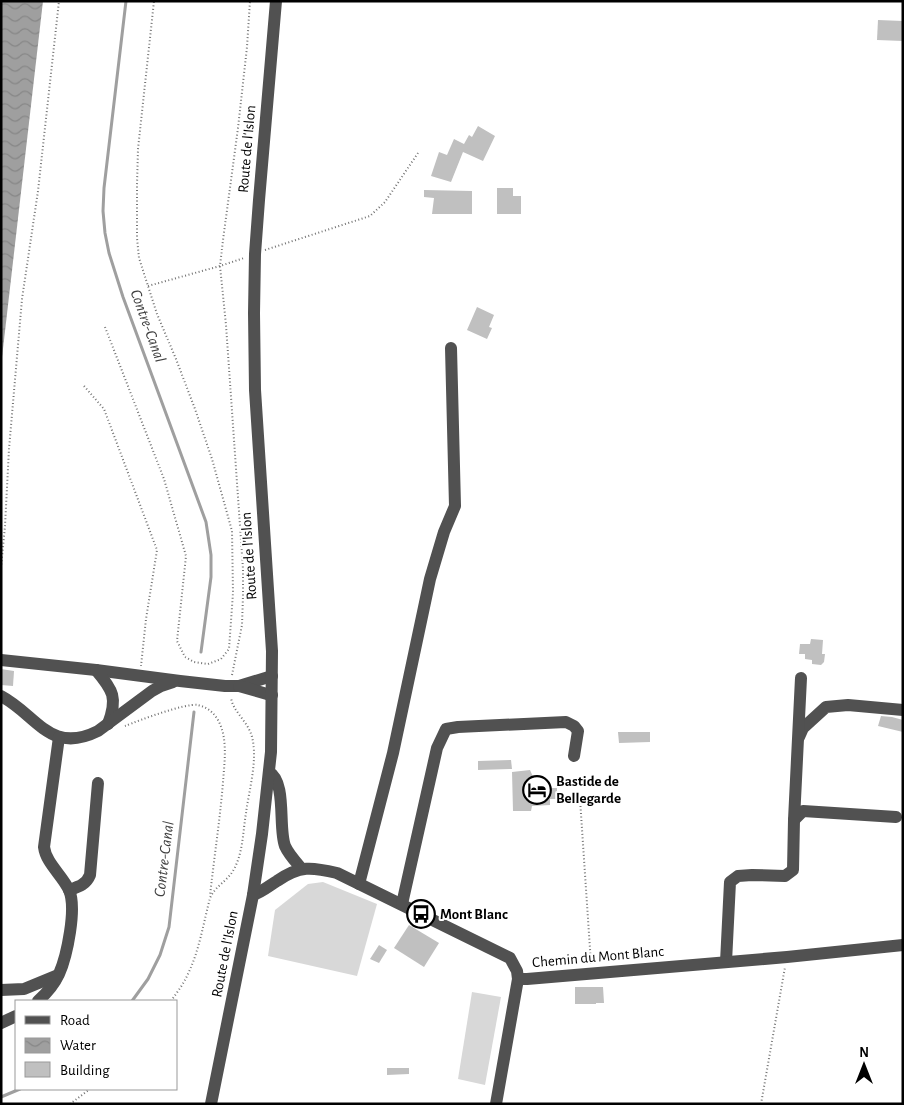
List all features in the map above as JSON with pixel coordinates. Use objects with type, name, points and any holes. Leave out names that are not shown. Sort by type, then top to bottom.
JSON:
[{"type":"street","name":"Route de l'Islon","points":[[211,1104],[253,895],[269,772],[272,651],[255,390],[254,313],[255,254],[276,1]]},
{"type":"street","points":[[359,884],[393,753],[430,579],[444,532],[455,506],[451,348]]},
{"type":"street","points":[[1,660],[234,686],[272,695]]},
{"type":"street","points":[[96,670],[110,687],[112,695],[113,708],[108,724]]},
{"type":"street","points":[[234,686],[272,676]]},
{"type":"street","points":[[726,962],[730,882],[738,876],[752,874],[784,876],[793,870],[801,678]]},
{"type":"street","points":[[1,696],[17,705],[42,729],[59,737],[71,739],[85,737],[98,731],[152,691],[166,684],[180,681]]},
{"type":"street","points":[[798,739],[803,728],[826,707],[848,705],[903,710]]},
{"type":"street","points":[[402,904],[437,748],[446,729],[566,722],[574,726],[578,731],[574,756]]},
{"type":"street","points":[[39,1000],[48,991],[58,975],[65,958],[71,917],[72,901],[69,890],[46,856],[44,847],[59,737]]},
{"type":"street","points":[[269,772],[274,775],[279,785],[285,846],[302,869]]},
{"type":"street","points":[[69,890],[84,884],[90,875],[98,783]]},
{"type":"street","points":[[794,820],[803,811],[896,818]]},
{"type":"street","name":"Chemin du Mont Blanc","points":[[253,895],[259,893],[278,879],[302,869],[317,868],[337,873],[510,958],[517,971],[518,979],[787,957],[903,945]]},
{"type":"street","points":[[1,990],[24,989],[58,975]]},
{"type":"street","points":[[496,1104],[518,979]]},
{"type":"street","points":[[1,1023],[15,1016]]},
{"type":"path","points":[[1,568],[22,299],[38,191],[59,1]]},
{"type":"path","points":[[105,327],[164,479],[186,556],[177,641],[185,657],[194,662],[208,664],[221,659],[229,649],[233,593],[232,531],[201,426],[157,314],[139,258],[137,238],[138,149],[154,1]]},
{"type":"path","points":[[210,898],[213,892],[233,871],[238,861],[254,753],[252,736],[244,719],[231,700],[234,686],[232,673],[242,624],[244,596],[226,326],[220,266],[238,128],[250,1]]},
{"type":"path","points":[[148,286],[220,266],[370,216],[385,202],[418,153]]},
{"type":"path","points":[[84,386],[104,409],[158,550],[146,619],[139,676]]},
{"type":"path","points":[[108,724],[112,728],[121,727],[190,704],[199,705],[216,715],[224,739],[225,757],[221,804],[210,898],[193,962],[186,979],[172,1000]]},
{"type":"path","points":[[580,799],[591,974]]},
{"type":"path","points":[[761,1104],[787,957]]},
{"type":"path","points":[[70,1104],[89,1090]]},
{"type":"shaded area","points":[[323,882],[377,904],[357,976],[268,956],[275,910],[308,884]]},
{"type":"shaded area","points":[[472,992],[501,997],[485,1085],[458,1079]]},
{"type":"water","points":[[1,1],[43,1],[1,366]]},
{"type":"building","points":[[878,20],[903,21],[903,41],[877,40]]},
{"type":"building","points":[[478,126],[495,136],[483,161],[463,152],[451,182],[431,176],[439,152],[447,155],[454,139],[464,144],[469,135],[472,137]]},
{"type":"building","points":[[497,188],[513,188],[513,196],[521,196],[521,214],[497,214]]},
{"type":"building","points":[[424,190],[472,191],[472,214],[432,214],[434,198],[424,197]]},
{"type":"building","points":[[477,307],[494,315],[489,327],[492,328],[487,339],[467,330]]},
{"type":"building","points":[[811,639],[823,640],[822,654],[825,654],[824,662],[821,665],[812,664],[812,660],[805,659],[805,654],[799,654],[800,644],[810,644]]},
{"type":"building","points":[[1,669],[14,671],[13,686],[1,685]]},
{"type":"building","points":[[881,716],[903,720],[903,732],[878,726]]},
{"type":"building","points":[[618,732],[650,732],[650,742],[619,743]]},
{"type":"building","points":[[511,760],[512,769],[478,770],[478,761]]},
{"type":"building","name":"Bastide de Bellegarde","points":[[530,770],[538,788],[557,788],[557,799],[550,799],[550,805],[532,806],[531,811],[513,811],[512,772]]},
{"type":"building","points":[[409,925],[439,943],[424,967],[394,948]]},
{"type":"building","points":[[379,945],[387,950],[379,963],[370,959]]},
{"type":"building","points":[[575,987],[603,987],[604,1003],[575,1004]]},
{"type":"building","points":[[387,1068],[409,1068],[409,1074],[387,1075]]},
{"type":"waterway","name":"Contre-Canal","points":[[126,1],[104,188],[103,211],[105,233],[109,253],[123,297],[206,522],[211,555],[211,577],[201,652]]},
{"type":"waterway","name":"Contre-Canal","points":[[133,1000],[148,979],[160,955],[169,927],[194,712]]},
{"type":"waterway","name":"Contre-Canal","points":[[1,1097],[18,1090]]},
{"type":"place","name":"Bastide de Bellegarde","points":[[537,790]]},
{"type":"place","name":"Mont Blanc","points":[[421,914]]}]
